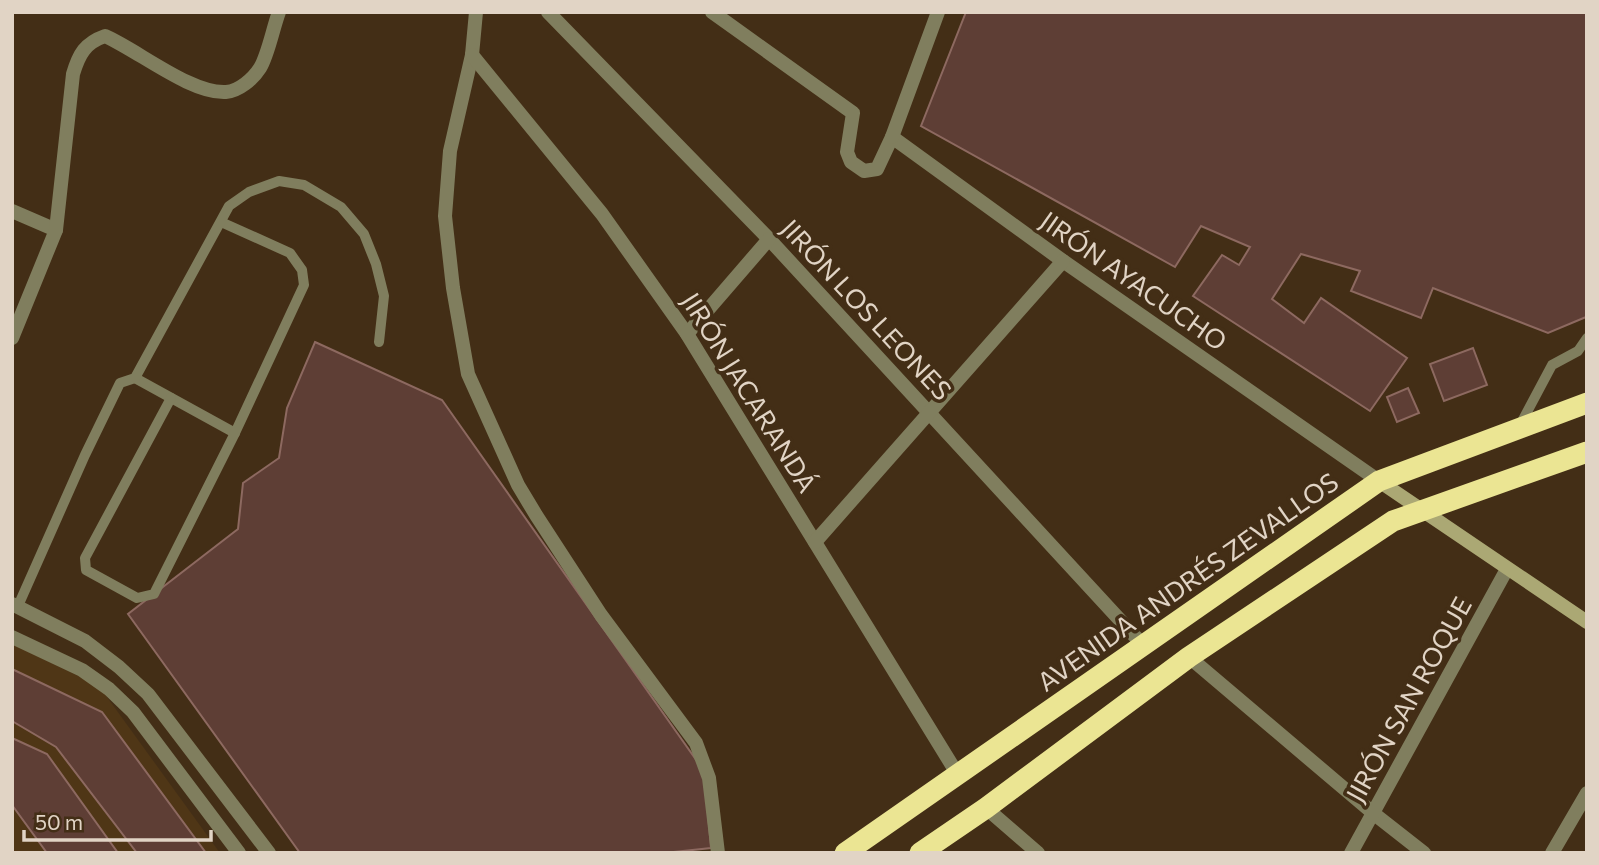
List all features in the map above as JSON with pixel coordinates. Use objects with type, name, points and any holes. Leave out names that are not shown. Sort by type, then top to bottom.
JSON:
[{"type":"highway","name":"AVENIDA ANDRÉS ZEVALLOS","points":[[845,853],[1379,481],[1587,403]]},
{"type":"highway","points":[[919,853],[986,808],[1189,657],[1393,521],[1587,452]]},
{"type":"street","points":[[12,338],[56,230],[73,74],[80,53],[91,41],[105,36],[188,82],[209,91],[228,92],[243,86],[260,68],[278,12]]},
{"type":"street","points":[[476,12],[472,55],[450,151],[445,216],[453,288],[468,374],[512,473],[530,505],[601,615],[696,743],[709,779],[718,853]]},
{"type":"street","name":"JIRÓN LOS LEONES","points":[[548,12],[769,239],[1143,645]]},
{"type":"street","points":[[712,12],[853,113],[847,152],[851,163],[864,171],[877,169],[892,137],[938,12]]},
{"type":"street","name":"JIRÓN JACARANDÁ","points":[[472,55],[602,214],[687,334],[958,775]]},
{"type":"street","name":"JIRÓN AYACUCHO","points":[[892,137],[1063,261],[1419,510],[1587,622]]},
{"type":"street","points":[[12,211],[56,230]]},
{"type":"street","points":[[687,334],[769,239]]},
{"type":"street","points":[[815,542],[1063,261]]},
{"type":"street","name":"JIRÓN SAN ROQUE","points":[[1351,853],[1507,569]]},
{"type":"street","points":[[15,605],[85,641],[148,694],[269,853]]},
{"type":"street","points":[[12,637],[82,670],[109,689],[133,712],[239,853]]},
{"type":"street","points":[[1189,657],[1424,853]]},
{"type":"street","points":[[1552,853],[1587,793]]},
{"type":"street","points":[[986,808],[1038,853]]},
{"type":"lane","points":[[15,605],[120,383],[135,378],[229,206],[249,191],[279,181],[304,185],[341,207],[364,234],[376,264],[384,296],[379,342]]},
{"type":"lane","points":[[171,398],[85,558],[86,570],[137,598],[154,593],[235,433],[303,285],[302,270],[290,253],[221,222]]},
{"type":"lane","points":[[1518,428],[1552,365],[1578,351],[1587,338]]},
{"type":"lane","points":[[135,378],[235,433]]},
{"type":"shaded area","points":[[12,644],[99,686],[220,853],[12,853]]},
{"type":"building","points":[[966,12],[1587,12],[1586,317],[1548,333],[1433,288],[1421,318],[1351,291],[1360,271],[1301,254],[1272,299],[1304,323],[1321,298],[1407,358],[1370,411],[1193,296],[1222,255],[1239,265],[1250,247],[1201,226],[1175,267],[921,126]]},
{"type":"building","points":[[315,342],[442,400],[704,771],[711,848],[664,853],[300,853],[128,614],[238,529],[243,483],[279,458],[287,408]]},
{"type":"building","points":[[1473,348],[1487,385],[1444,401],[1430,364]]},
{"type":"building","points":[[1408,388],[1419,413],[1397,422],[1387,397]]},
{"type":"building","points":[[12,669],[102,712],[206,853],[137,853],[56,747],[12,721]]},
{"type":"building","points":[[12,738],[47,754],[118,853],[47,853],[12,805]]}]
